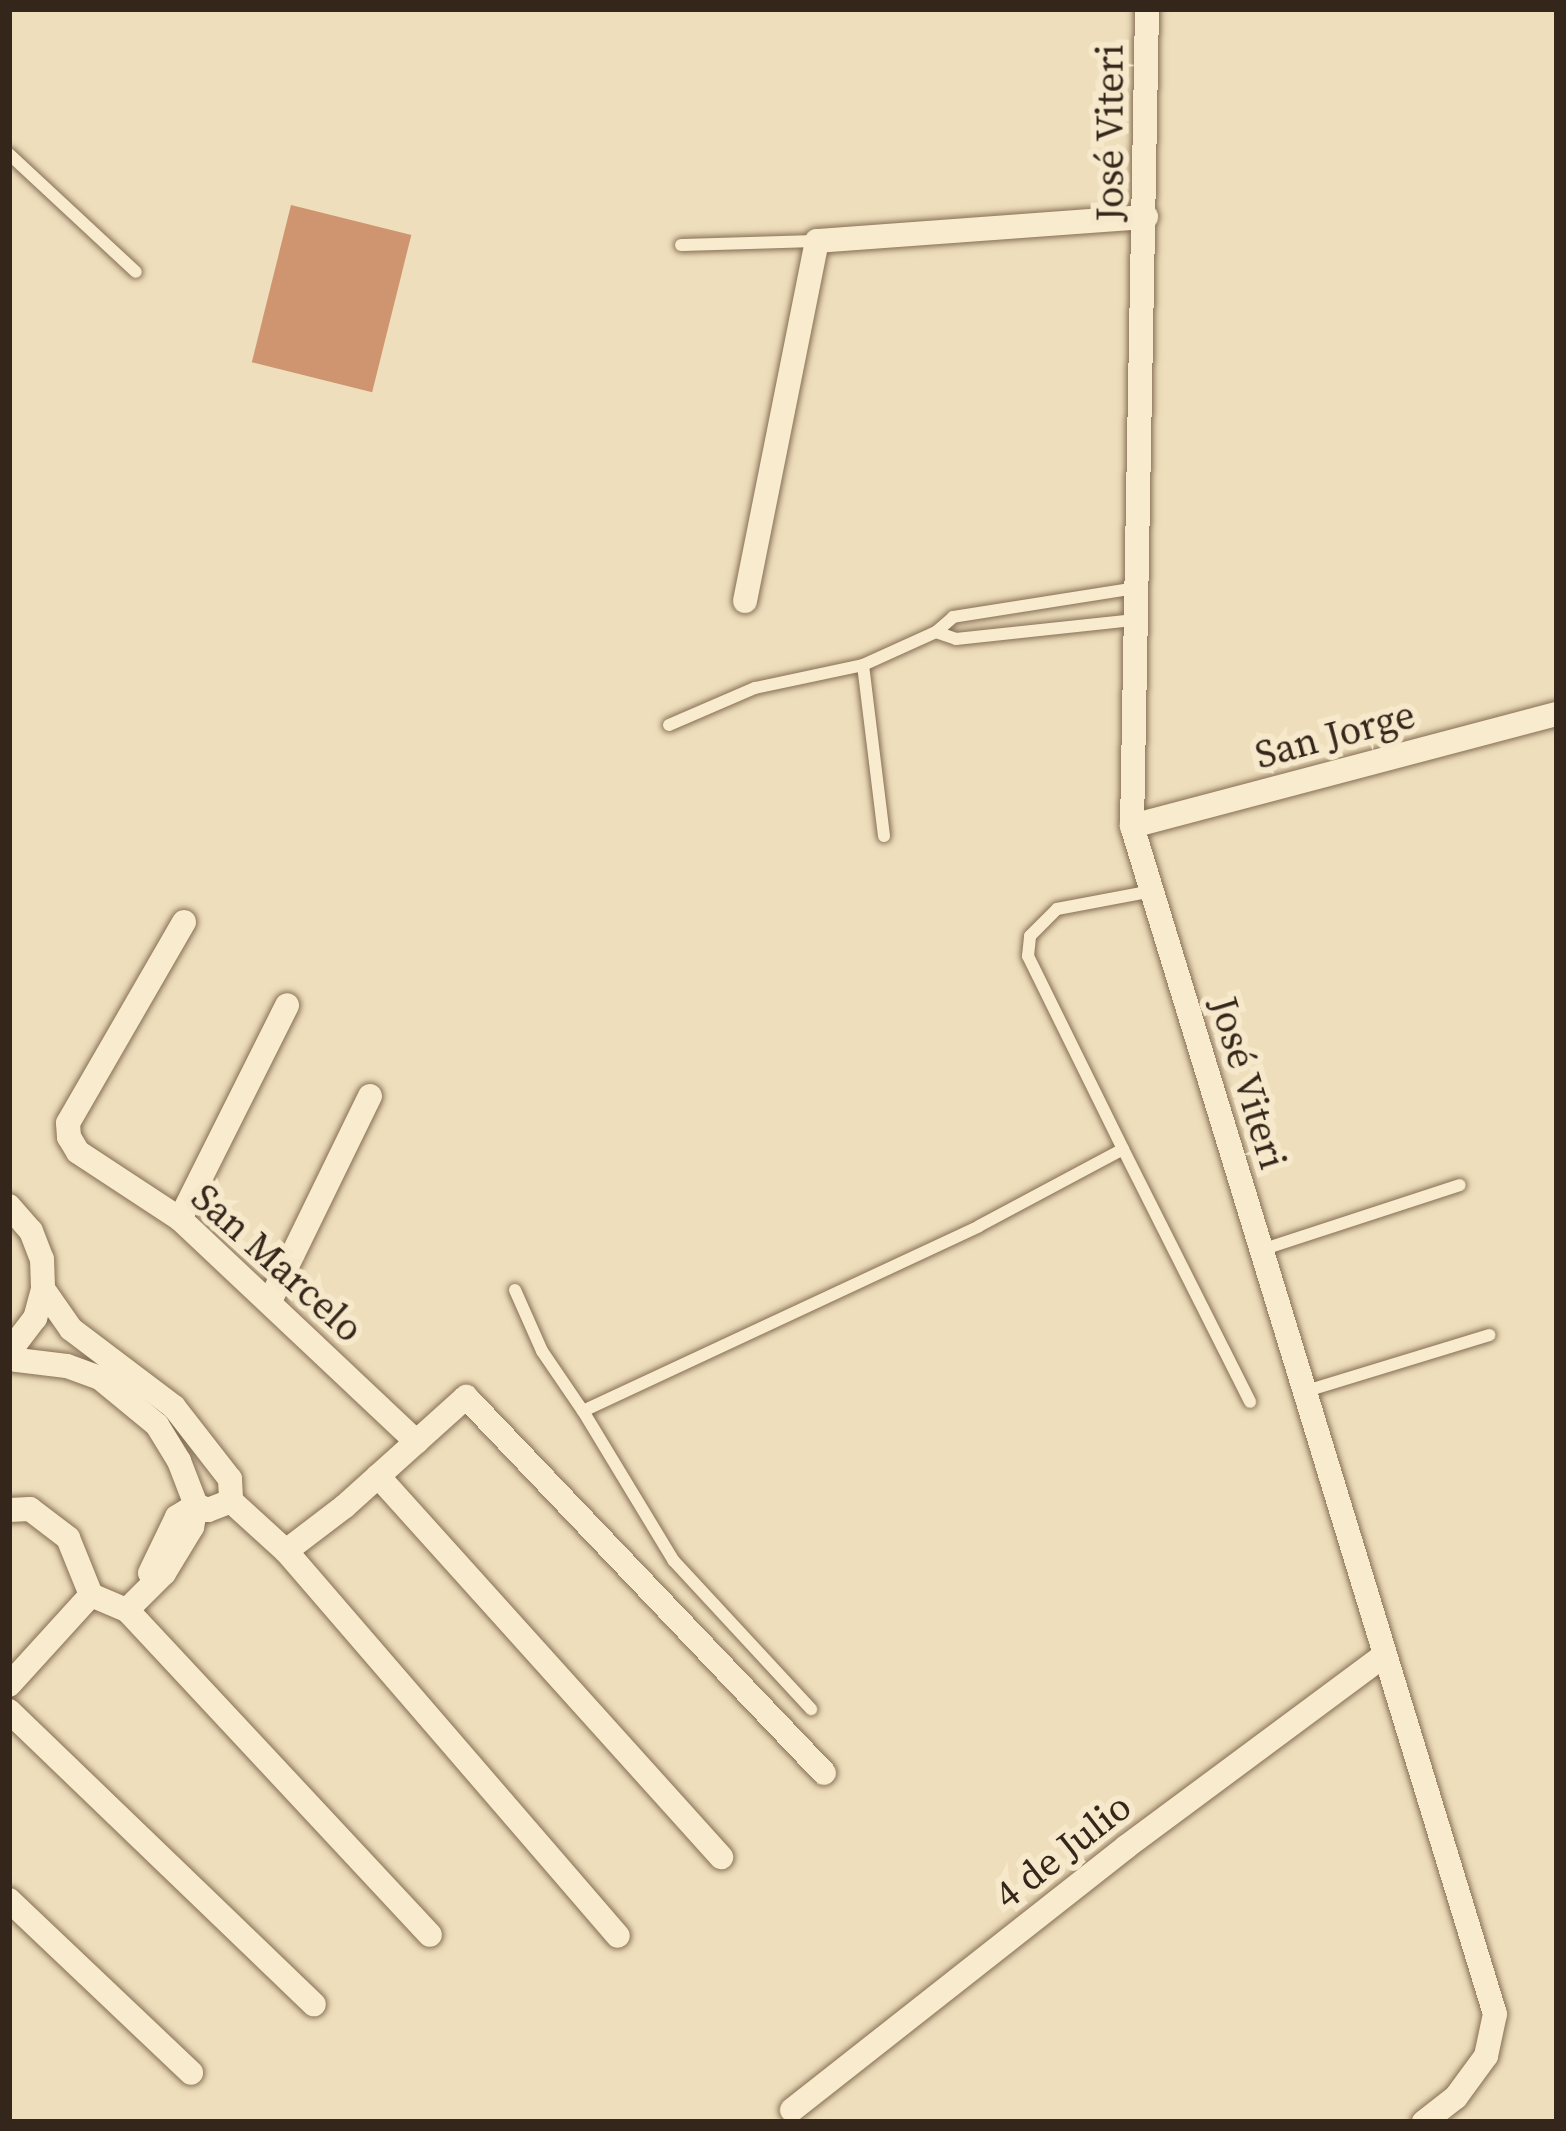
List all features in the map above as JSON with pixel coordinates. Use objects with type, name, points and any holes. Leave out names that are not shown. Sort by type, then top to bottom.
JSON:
[{"type":"street","name":"José Viteri","points":[[1147,9],[1132,826],[1495,2014],[1486,2056],[1456,2097],[1424,2122]]},
{"type":"street","points":[[745,602],[817,241],[1146,217]]},
{"type":"street","name":"San Jorge","points":[[1132,826],[1557,714]]},
{"type":"street","name":"San Marcelo","points":[[184,922],[68,1124],[78,1152],[180,1219],[417,1442]]},
{"type":"street","points":[[180,1219],[287,1005]]},
{"type":"street","points":[[270,1301],[370,1096]]},
{"type":"street","points":[[9,1206],[31,1231],[42,1259],[43,1289],[35,1318],[9,1356],[67,1366],[100,1378],[157,1425],[179,1461],[196,1505],[192,1527],[164,1573],[127,1610]]},
{"type":"street","points":[[43,1289],[71,1329],[174,1407],[230,1479],[231,1501],[286,1551],[618,1936]]},
{"type":"street","points":[[286,1551],[466,1397],[824,1773]]},
{"type":"street","points":[[378,1477],[721,1857]]},
{"type":"street","points":[[196,1505],[208,1510],[231,1501]]},
{"type":"street","points":[[9,1510],[30,1509],[68,1538],[91,1595],[127,1610],[430,1936]]},
{"type":"street","points":[[9,1685],[91,1595]]},
{"type":"street","name":"4 de Julio","points":[[792,2110],[1126,1846],[1383,1656]]},
{"type":"street","points":[[9,1711],[314,2004]]},
{"type":"street","points":[[9,1900],[191,2074]]},
{"type":"lane","points":[[9,154],[136,272]]},
{"type":"lane","points":[[681,245],[817,241]]},
{"type":"lane","points":[[669,725],[754,688],[863,665],[936,632],[953,616],[1136,588]]},
{"type":"lane","points":[[936,632],[956,639],[1136,620]]},
{"type":"lane","points":[[863,665],[884,836]]},
{"type":"lane","points":[[1152,891],[1057,909],[1030,936],[1028,956],[1250,1402]]},
{"type":"lane","points":[[583,1411],[979,1226],[1123,1149]]},
{"type":"lane","points":[[1260,1250],[1460,1185]]},
{"type":"lane","points":[[515,1290],[542,1351],[674,1561],[811,1709]]},
{"type":"lane","points":[[1303,1392],[1489,1335]]},
{"type":"building","points":[[291,205],[411,235],[372,392],[252,362]]}]
